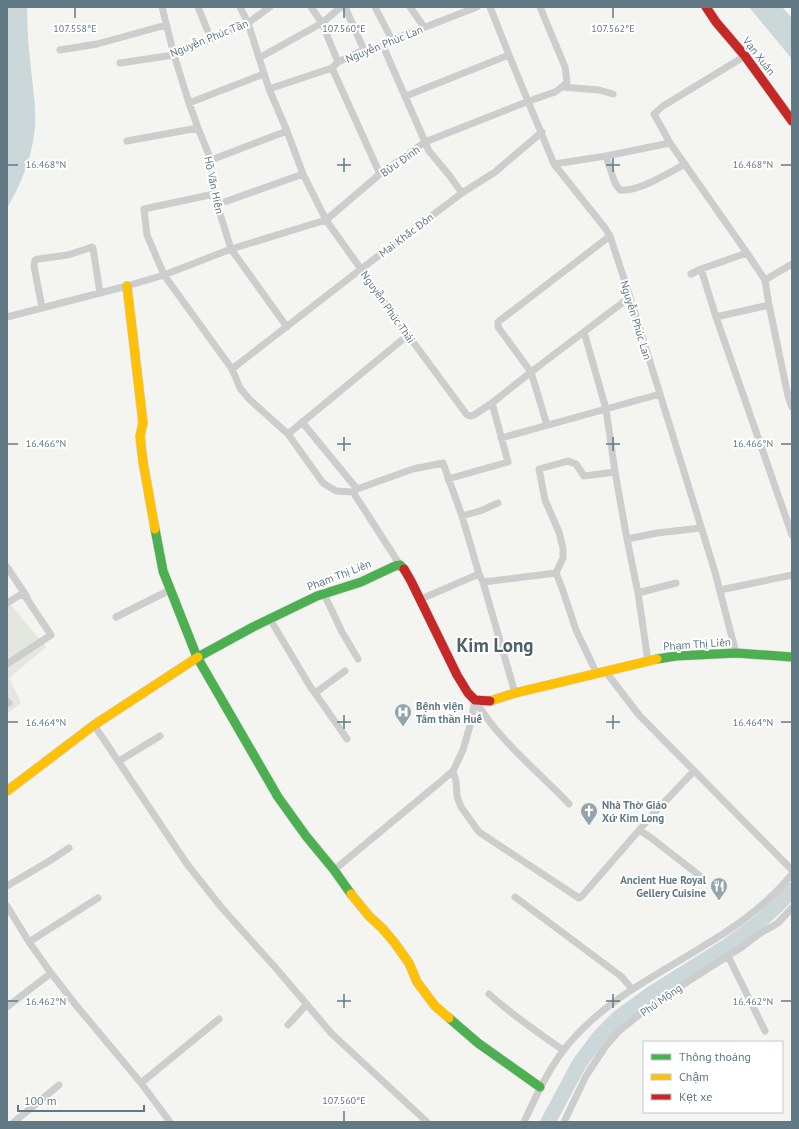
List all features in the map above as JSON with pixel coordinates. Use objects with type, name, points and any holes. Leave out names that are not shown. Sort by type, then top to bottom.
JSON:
[{"type":"street","name":"Hồ Văn Hiến","points":[[162,7],[174,55],[189,104],[211,160],[216,205],[231,249],[287,327]]},
{"type":"street","points":[[198,7],[212,39]]},
{"type":"street","name":"Nguyễn Phúc Thái","points":[[240,7],[248,23],[269,89],[303,174],[326,220],[467,415],[474,415],[492,403],[630,296]]},
{"type":"street","name":"Nguyễn Phúc Tần","points":[[120,64],[174,55],[248,23],[270,7]]},
{"type":"street","points":[[311,7],[322,24],[338,62]]},
{"type":"street","points":[[259,58],[322,24],[341,7]]},
{"type":"street","points":[[345,7],[364,50]]},
{"type":"street","points":[[375,7],[392,40]]},
{"type":"street","points":[[410,7],[424,27]]},
{"type":"street","points":[[453,7],[458,14]]},
{"type":"street","name":"Nguyễn Phúc Lan","points":[[269,89],[332,68],[338,62],[364,50],[383,46],[392,40],[478,7]]},
{"type":"street","name":"Nguyễn Phúc Lan","points":[[490,7],[554,164],[610,236],[630,296],[720,590],[736,653]]},
{"type":"street","points":[[540,7],[565,67],[567,82],[562,87]]},
{"type":"street","name":"Vạn Xuân","points":[[706,7],[716,22],[745,56],[792,121]]},
{"type":"street","points":[[60,50],[97,44],[166,25]]},
{"type":"street","points":[[383,46],[429,151],[462,193]]},
{"type":"street","points":[[406,96],[509,55]]},
{"type":"street","points":[[745,56],[663,106],[654,114],[670,143],[748,253],[765,280],[788,396],[792,407]]},
{"type":"street","points":[[332,68],[380,174]]},
{"type":"street","points":[[189,104],[264,74]]},
{"type":"street","points":[[562,87],[599,90],[613,94]]},
{"type":"street","name":"Bửu Đình","points":[[7,317],[164,276],[231,249],[326,220],[380,174],[426,142],[529,100],[555,92],[562,87]]},
{"type":"street","points":[[127,141],[198,128]]},
{"type":"street","points":[[211,160],[287,131]]},
{"type":"street","name":"Mai Khắc Đôn","points":[[232,369],[462,193],[495,172],[542,132]]},
{"type":"street","points":[[554,164],[606,156],[670,143]]},
{"type":"street","points":[[606,156],[615,183],[620,190],[632,189],[644,185],[665,176],[685,164]]},
{"type":"street","points":[[216,205],[303,174]]},
{"type":"street","points":[[214,194],[144,209],[147,235],[164,276],[232,369],[240,388],[288,434],[323,483],[336,491],[355,491],[413,469],[443,463],[456,497],[479,574],[483,582],[515,693]]},
{"type":"street","points":[[547,425],[531,372],[498,327],[498,322],[610,236]]},
{"type":"street","points":[[42,308],[34,266],[35,260],[38,259],[68,255],[92,247],[100,293]]},
{"type":"street","points":[[691,274],[748,253]]},
{"type":"street","points":[[765,280],[792,264]]},
{"type":"street","points":[[701,270],[792,535]]},
{"type":"street","points":[[127,286],[143,423],[140,436],[143,462],[163,571],[197,657],[278,797],[306,836],[369,916],[394,942],[408,963],[417,982],[435,1006],[478,1043],[540,1087]]},
{"type":"street","points":[[716,317],[769,305]]},
{"type":"street","points":[[584,332],[606,409],[615,472],[638,593],[648,661]]},
{"type":"street","points":[[288,434],[408,335]]},
{"type":"street","points":[[501,438],[660,394]]},
{"type":"street","points":[[448,479],[508,462],[492,403]]},
{"type":"street","points":[[302,422],[355,491],[400,565],[404,569],[457,675],[468,693],[475,700],[482,713],[519,756],[569,804]]},
{"type":"street","points":[[615,472],[584,476],[576,464],[568,461],[539,470],[545,500],[559,532],[563,548],[563,558],[556,573],[576,630],[602,673],[638,715],[792,870]]},
{"type":"street","points":[[462,516],[480,511],[498,502]]},
{"type":"street","points":[[627,539],[657,533],[701,528]]},
{"type":"street","name":"Phạm Thị Liên","points":[[7,790],[94,725],[197,657],[253,627],[317,596],[360,582],[382,571],[400,565]]},
{"type":"street","points":[[7,567],[51,635],[7,664]]},
{"type":"street","points":[[483,582],[556,573]]},
{"type":"street","points":[[420,599],[479,574]]},
{"type":"street","points":[[720,590],[792,575]]},
{"type":"street","points":[[638,593],[676,583]]},
{"type":"street","points":[[116,617],[170,590]]},
{"type":"street","points":[[7,602],[20,594],[27,597]]},
{"type":"street","points":[[324,594],[345,638],[358,659]]},
{"type":"street","points":[[270,619],[311,688],[346,740]]},
{"type":"street","name":"Phạm Thị Liên","points":[[475,700],[489,701],[515,693],[648,661],[676,656],[736,653],[792,657]]},
{"type":"street","points":[[315,693],[345,671]]},
{"type":"street","points":[[334,870],[440,783],[452,771],[463,750],[471,722],[475,700]]},
{"type":"street","points":[[94,725],[187,864],[221,908],[274,966],[332,1034],[427,1122]]},
{"type":"street","points":[[118,760],[160,736]]},
{"type":"street","points":[[452,771],[456,781],[457,796],[461,807],[479,832],[579,898],[654,813],[694,771]]},
{"type":"street","points":[[639,830],[700,876]]},
{"type":"street","points":[[7,886],[70,848]]},
{"type":"street","points":[[524,1122],[550,1068],[563,1050],[591,1021],[632,989],[719,937],[753,913],[782,887],[792,874]]},
{"type":"street","points":[[514,897],[622,977],[632,989]]},
{"type":"street","points":[[29,942],[98,898]]},
{"type":"street","points":[[7,906],[29,942],[51,973],[141,1083],[170,1122]]},
{"type":"street","name":"Phú Mộng","points":[[564,1122],[586,1076],[605,1047],[619,1031],[644,1011],[742,947],[759,934],[778,923],[792,908]]},
{"type":"street","points":[[728,956],[765,1031]]},
{"type":"street","points":[[7,1007],[51,973]]},
{"type":"street","points":[[489,994],[516,1018],[563,1050]]},
{"type":"street","points":[[288,1025],[307,1004]]},
{"type":"street","points":[[141,1083],[219,1019]]},
{"type":"street","points":[[14,1122],[59,1085]]},
{"type":"shaded area","points":[[7,7],[27,7],[28,42],[35,122],[34,136],[27,164],[7,208]]},
{"type":"shaded area","points":[[749,7],[782,7],[792,18],[792,59]]},
{"type":"shaded area","points":[[7,600],[46,647],[9,678],[21,703],[7,714]]},
{"type":"waterway","points":[[548,1122],[579,1064],[599,1037],[619,1017],[652,993],[727,946],[758,923],[792,890]]},
{"type":"traffic: fast","points":[[155,529],[163,571],[197,657],[278,797],[351,894]]},
{"type":"traffic: fast","points":[[198,657],[253,627],[317,596],[361,582],[395,566],[400,565],[404,569]]},
{"type":"traffic: fast","points":[[657,659],[676,656],[736,653],[792,657]]},
{"type":"traffic: fast","points":[[449,1018],[478,1043],[540,1087]]},
{"type":"traffic: slow","points":[[127,286],[143,423],[140,436],[155,529]]},
{"type":"traffic: slow","points":[[7,791],[94,725],[198,657]]},
{"type":"traffic: slow","points":[[490,701],[515,693],[657,659]]},
{"type":"traffic: slow","points":[[351,894],[369,916],[394,942],[409,963],[417,982],[435,1006],[449,1018]]},
{"type":"traffic: jam","points":[[706,7],[716,22],[745,56],[792,121]]},
{"type":"traffic: jam","points":[[404,569],[457,675],[468,693],[475,700],[490,701]]},
{"type":"place","name":"Bệnh viện Tâm thần Huế","points":[[403,727]]},
{"type":"place","name":"Nhà Thờ Giáo Xứ Kim Long","points":[[589,826]]},
{"type":"place","name":"Ancient Hue Royal Gellery Cuisine","points":[[719,901]]},
{"type":"district","name":"Kim Long","points":[[495,645]]}]
